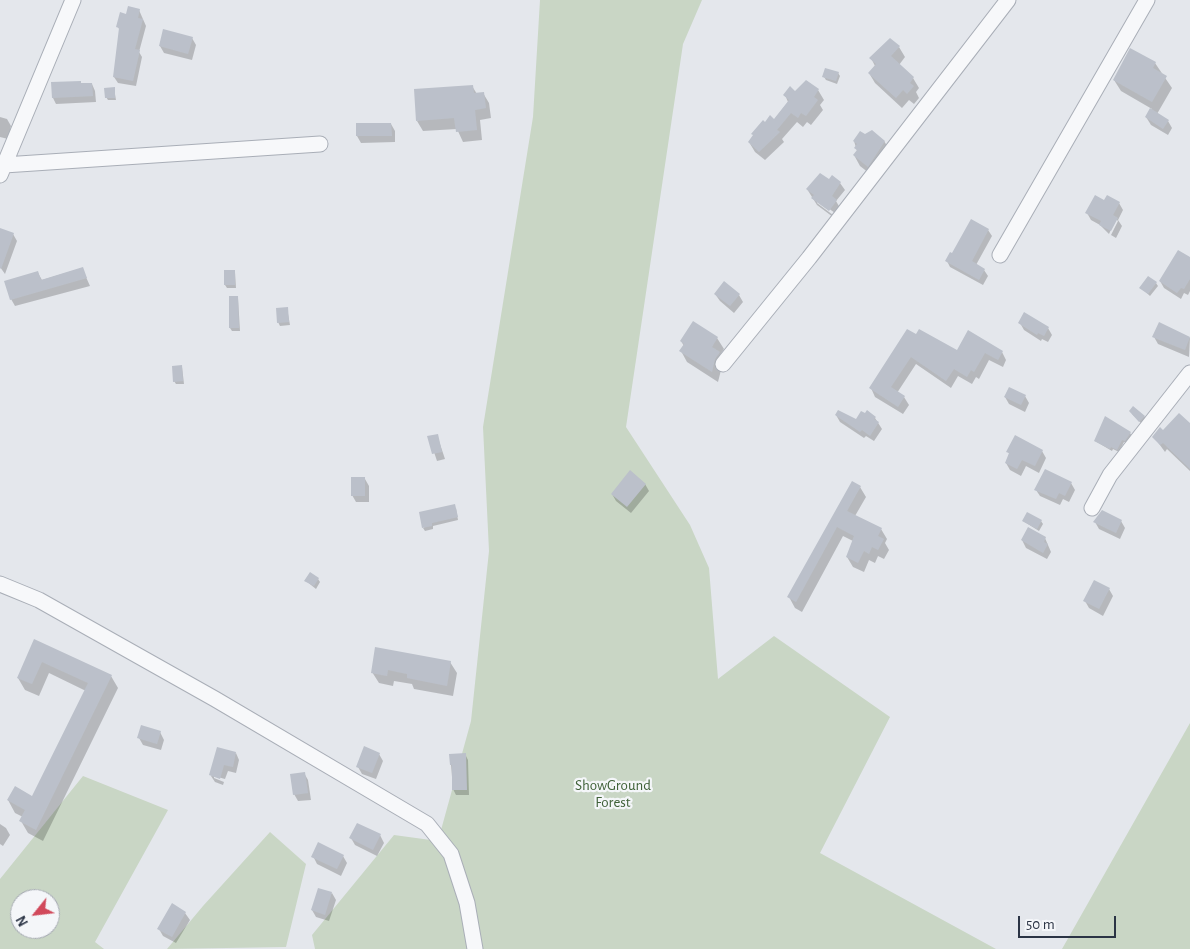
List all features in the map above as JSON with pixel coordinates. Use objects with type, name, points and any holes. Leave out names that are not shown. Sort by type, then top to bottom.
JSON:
[{"type":"street","points":[[73,0],[2,170],[320,144]]},
{"type":"street","points":[[724,364],[816,250],[1008,0]]},
{"type":"street","points":[[1000,255],[1147,0]]},
{"type":"street","points":[[1092,508],[1110,475],[1190,373]]},
{"type":"street","points":[[0,584],[39,600],[73,619],[247,718],[427,824],[451,854],[467,903],[475,949]]},
{"type":"green space","name":"ShowGround Forest","points":[[540,0],[702,0],[683,44],[626,427],[690,525],[709,568],[718,679],[774,636],[890,717],[820,853],[996,949],[315,949],[312,935],[394,835],[438,841],[471,721],[489,551],[483,427],[533,117]]},
{"type":"green space","points":[[1190,723],[1190,949],[1062,949]]},
{"type":"green space","points":[[83,776],[168,810],[95,942],[104,949],[0,949],[0,879]]},
{"type":"green space","points":[[270,832],[306,864],[286,947],[167,949],[203,906]]},
{"type":"building","points":[[128,6],[140,9],[138,18],[143,19],[135,49],[140,50],[133,81],[113,77],[119,28],[116,27],[120,12],[126,14]]},
{"type":"building","points":[[163,29],[193,37],[188,54],[159,46]]},
{"type":"building","points":[[890,38],[900,46],[891,56],[914,77],[910,83],[914,86],[907,94],[903,90],[896,98],[868,73],[876,64],[869,58]]},
{"type":"building","points":[[1130,48],[1156,62],[1153,68],[1167,76],[1152,102],[1113,80]]},
{"type":"building","points":[[825,68],[839,72],[836,81],[822,77]]},
{"type":"building","points":[[806,80],[819,89],[814,97],[818,100],[806,116],[801,113],[798,118],[791,113],[777,130],[780,132],[759,152],[748,142],[753,135],[751,134],[770,115],[774,119],[789,100],[783,95],[790,86],[795,91]]},
{"type":"building","points":[[81,81],[81,83],[92,83],[93,96],[52,98],[51,82]]},
{"type":"building","points":[[473,85],[474,93],[484,92],[486,108],[475,110],[477,130],[456,132],[454,118],[416,121],[414,89]]},
{"type":"building","points":[[115,87],[115,98],[105,98],[104,88]]},
{"type":"building","points":[[1150,108],[1169,120],[1163,129],[1145,117]]},
{"type":"building","points":[[356,123],[391,123],[392,136],[356,136]]},
{"type":"building","points":[[872,130],[885,141],[868,167],[853,155],[857,150],[854,148],[857,144],[853,141],[860,131],[865,134]]},
{"type":"building","points":[[820,173],[829,179],[832,175],[841,182],[832,196],[837,200],[829,211],[811,198],[814,195],[806,189]]},
{"type":"building","points":[[1095,195],[1104,200],[1107,195],[1120,202],[1113,215],[1118,218],[1111,231],[1099,225],[1101,221],[1085,213]]},
{"type":"building","points":[[971,219],[989,229],[972,261],[985,269],[979,280],[945,261],[950,252],[952,253]]},
{"type":"building","points":[[0,228],[14,233],[1,269],[0,268]]},
{"type":"building","points":[[1178,250],[1190,257],[1190,279],[1184,289],[1181,288],[1177,293],[1159,281]]},
{"type":"building","points":[[83,267],[87,278],[10,300],[4,281],[38,271],[41,280]]},
{"type":"building","points":[[224,270],[235,270],[235,285],[224,285]]},
{"type":"building","points":[[1148,276],[1157,282],[1148,294],[1139,288]]},
{"type":"building","points":[[724,281],[740,294],[730,306],[714,294]]},
{"type":"building","points":[[229,296],[238,296],[239,328],[229,328]]},
{"type":"building","points":[[288,307],[289,322],[277,323],[276,308]]},
{"type":"building","points":[[1024,312],[1049,327],[1044,336],[1038,333],[1037,335],[1018,323]]},
{"type":"building","points":[[693,321],[718,337],[712,347],[720,352],[715,359],[712,372],[679,351],[684,344],[680,341]]},
{"type":"building","points":[[1159,322],[1190,337],[1185,350],[1152,337]]},
{"type":"building","points":[[907,329],[916,334],[919,329],[957,350],[968,330],[1003,351],[998,360],[985,353],[974,372],[971,370],[967,377],[954,369],[946,381],[911,357],[891,387],[905,396],[898,407],[869,388]]},
{"type":"building","points":[[182,365],[183,381],[173,382],[172,366]]},
{"type":"building","points":[[1009,387],[1026,395],[1021,405],[1004,397]]},
{"type":"building","points":[[1133,406],[1145,416],[1139,422],[1129,411]]},
{"type":"building","points":[[838,410],[856,419],[861,411],[865,413],[867,410],[879,422],[870,436],[862,430],[860,432],[835,415]]},
{"type":"building","points":[[1179,413],[1190,423],[1190,469],[1163,443],[1160,445],[1152,437],[1160,427],[1163,430]]},
{"type":"building","points":[[1105,416],[1131,432],[1125,441],[1122,440],[1117,450],[1111,447],[1110,449],[1094,441]]},
{"type":"building","points":[[438,434],[442,452],[432,454],[427,436]]},
{"type":"building","points":[[1015,435],[1043,450],[1035,466],[1022,460],[1017,469],[1005,463],[1009,453],[1006,452]]},
{"type":"building","points":[[1045,469],[1072,482],[1065,496],[1059,493],[1056,499],[1034,490]]},
{"type":"building","points":[[630,470],[646,484],[627,507],[611,494]]},
{"type":"building","points":[[351,477],[365,477],[365,496],[351,496]]},
{"type":"building","points":[[852,481],[861,486],[847,511],[882,528],[878,536],[884,539],[878,550],[872,547],[869,554],[864,551],[858,563],[846,557],[854,536],[837,527],[796,602],[787,597]]},
{"type":"building","points":[[455,504],[458,517],[432,523],[432,526],[422,528],[419,512]]},
{"type":"building","points":[[1102,510],[1122,520],[1116,533],[1093,522]]},
{"type":"building","points":[[1027,512],[1042,520],[1037,529],[1022,521]]},
{"type":"building","points":[[1028,527],[1046,537],[1044,542],[1048,544],[1043,553],[1021,540]]},
{"type":"building","points":[[310,572],[319,578],[314,586],[304,581]]},
{"type":"building","points":[[1094,580],[1110,588],[1099,609],[1083,601]]},
{"type":"building","points":[[34,639],[112,675],[36,830],[19,821],[25,810],[7,800],[15,786],[32,796],[88,683],[42,662],[32,684],[17,678]]},
{"type":"building","points":[[375,647],[451,661],[447,686],[407,678],[407,674],[388,670],[387,676],[371,673]]},
{"type":"building","points":[[141,725],[161,731],[157,744],[137,738]]},
{"type":"building","points":[[364,746],[380,753],[372,773],[356,767]]},
{"type":"building","points":[[217,747],[236,752],[233,767],[224,765],[220,779],[209,775]]},
{"type":"building","points":[[466,753],[467,790],[452,790],[452,765],[450,765],[449,754]]},
{"type":"building","points":[[305,772],[308,793],[293,795],[290,774]]},
{"type":"building","points":[[357,823],[381,834],[373,850],[349,838]]},
{"type":"building","points":[[318,842],[344,855],[337,869],[311,857]]},
{"type":"building","points":[[318,888],[332,892],[325,915],[311,910]]},
{"type":"building","points":[[172,903],[186,912],[172,937],[157,929]]}]
